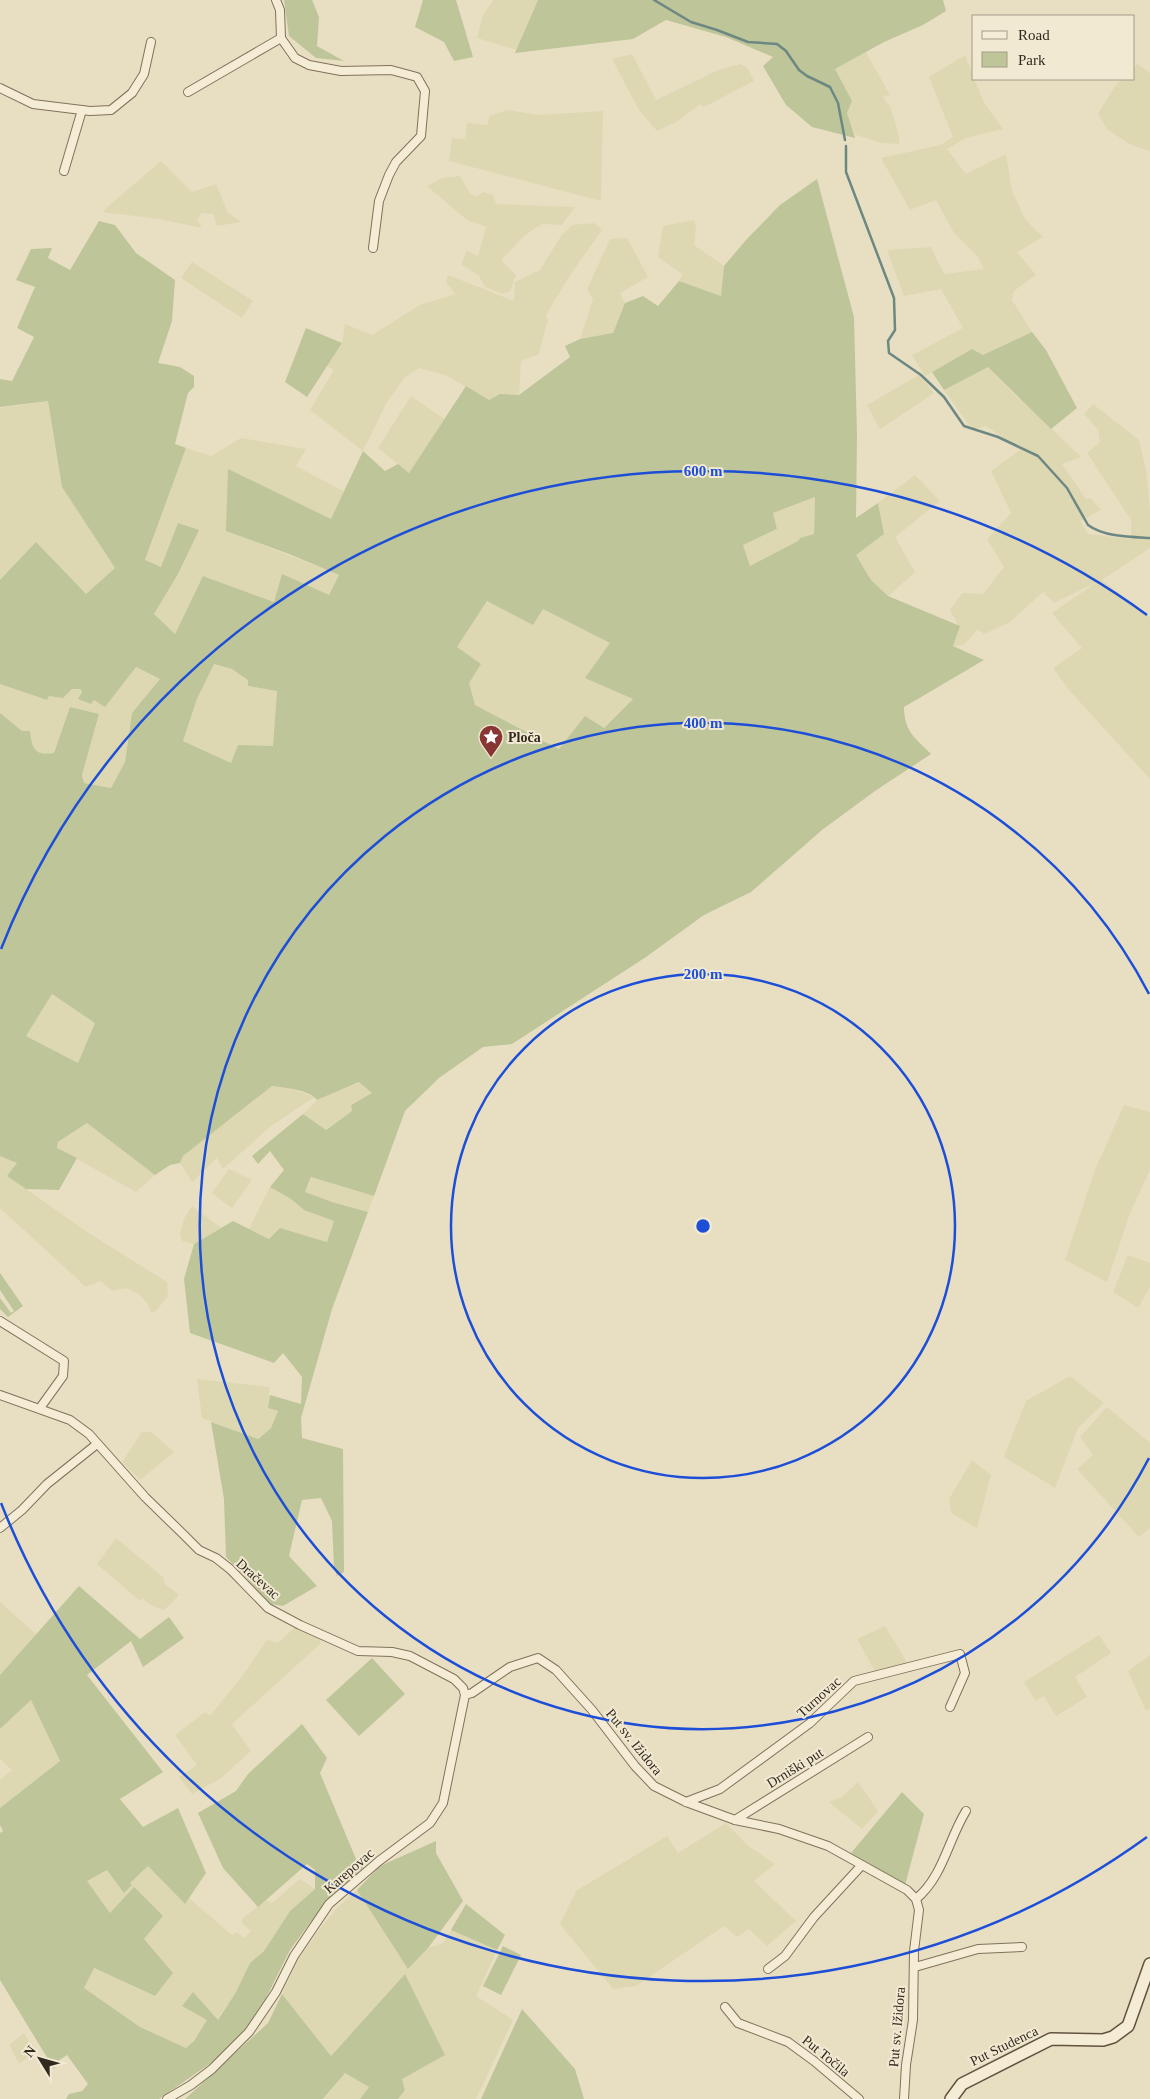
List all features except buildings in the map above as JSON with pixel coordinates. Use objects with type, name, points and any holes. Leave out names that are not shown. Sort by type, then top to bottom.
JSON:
[{"type":"street","points":[[276,0],[280,10],[281,38],[295,58],[309,65],[341,71],[391,70],[417,77],[426,91],[421,136],[396,162],[389,175],[379,202],[373,248]]},
{"type":"street","points":[[188,92],[281,38]]},
{"type":"street","points":[[0,88],[33,104],[82,110],[111,110],[132,93],[144,74],[151,42]]},
{"type":"street","points":[[64,171],[82,110]]},
{"type":"street","points":[[0,1321],[64,1361],[62,1376],[40,1408]]},
{"type":"street","name":"Dračevac","points":[[0,1396],[40,1408],[70,1420],[89,1434],[199,1550],[216,1558],[268,1608],[358,1651],[392,1652],[410,1656],[454,1679],[464,1691]]},
{"type":"street","points":[[0,1528],[22,1510],[47,1484],[97,1444]]},
{"type":"street","name":"Turnovac","points":[[686,1802],[720,1789],[810,1723],[854,1681],[960,1654],[964,1673],[950,1707]]},
{"type":"street","name":"Put sv. Ižidora","points":[[464,1691],[472,1693],[510,1667],[538,1658],[556,1670],[592,1710],[635,1766],[654,1786],[686,1802],[735,1820],[779,1829],[828,1846],[907,1890],[916,1899],[919,1910],[914,1951],[913,2020],[906,2065],[904,2099]]},
{"type":"street","name":"Karepovac","points":[[167,2099],[212,2069],[249,2032],[272,1999],[294,1956],[329,1904],[379,1860],[430,1823],[443,1803],[464,1691]]},
{"type":"street","name":"Drniški put","points":[[735,1820],[868,1737]]},
{"type":"street","points":[[916,1899],[934,1880],[957,1825],[966,1811]]},
{"type":"street","points":[[768,1969],[785,1956],[814,1917],[861,1866]]},
{"type":"street","points":[[915,1967],[978,1949],[1022,1947]]},
{"type":"street","name":"Put Studenca","points":[[951,2099],[962,2084],[1052,2040],[1103,2040],[1113,2037],[1128,2026],[1150,1964]]},
{"type":"street","name":"Put Točila","points":[[725,2007],[738,2023],[788,2042],[859,2099]]},
{"type":"shaded area","points":[[493,0],[538,0],[517,50],[477,38],[483,15]]},
{"type":"shaded area","points":[[866,52],[890,95],[882,97],[890,106],[899,136],[899,144],[882,143],[853,134],[847,113],[852,101],[834,69]]},
{"type":"shaded area","points":[[632,54],[656,100],[718,70],[740,64],[747,67],[754,81],[704,107],[700,104],[678,121],[657,131],[639,110],[612,59]]},
{"type":"shaded area","points":[[965,55],[972,73],[972,80],[975,80],[984,103],[1003,129],[966,138],[947,149],[966,174],[1006,154],[1012,191],[1025,219],[1043,237],[1017,252],[1036,275],[1014,291],[1012,300],[1032,332],[983,355],[972,349],[925,376],[912,355],[963,328],[941,289],[904,296],[887,250],[931,247],[944,274],[984,269],[978,257],[954,233],[936,200],[910,210],[881,158],[941,145],[953,137],[929,77]]},
{"type":"shaded area","points":[[1137,64],[1150,73],[1150,151],[1131,145],[1108,130],[1098,114],[1115,86],[1121,80],[1135,80],[1135,66]]},
{"type":"shaded area","points":[[508,110],[539,115],[603,111],[601,201],[449,161],[452,138],[465,139],[467,123],[488,125],[489,116]]},
{"type":"shaded area","points":[[161,161],[192,192],[216,184],[228,213],[241,222],[217,226],[213,214],[202,213],[197,219],[202,228],[159,219],[102,212]]},
{"type":"shaded area","points":[[460,176],[470,193],[476,197],[483,192],[493,195],[496,204],[575,207],[562,225],[542,224],[525,235],[501,260],[516,275],[510,291],[503,294],[485,287],[479,276],[461,264],[467,251],[478,256],[486,227],[467,220],[427,186],[442,178]]},
{"type":"shaded area","points":[[694,220],[696,226],[694,245],[724,266],[721,296],[679,281],[682,274],[658,257],[663,226]]},
{"type":"shaded area","points":[[594,223],[602,230],[570,275],[546,315],[548,319],[539,354],[521,361],[519,395],[500,394],[489,400],[445,375],[419,368],[404,378],[386,404],[363,451],[310,410],[334,370],[327,366],[342,343],[345,324],[372,335],[420,305],[455,294],[446,282],[448,275],[514,301],[515,282],[540,270],[561,236],[572,225]]},
{"type":"shaded area","points":[[627,238],[648,277],[620,293],[625,303],[613,333],[580,339],[593,299],[587,290],[610,239]]},
{"type":"shaded area","points":[[192,262],[253,301],[242,318],[181,278]]},
{"type":"shaded area","points":[[988,366],[1019,399],[1081,457],[1062,464],[1086,499],[1091,498],[1101,510],[1080,521],[1088,534],[1131,539],[1131,520],[1087,453],[1100,442],[1098,430],[1084,414],[1093,404],[1139,440],[1146,470],[1150,509],[1150,548],[1102,580],[1150,617],[1150,779],[1069,690],[1053,668],[1082,648],[1052,613],[1097,582],[1054,603],[1043,592],[1010,622],[984,634],[978,629],[964,645],[953,646],[959,627],[950,610],[962,593],[983,594],[1004,567],[987,539],[1011,513],[991,471],[1020,450],[986,426],[975,429],[969,425],[944,390]]},
{"type":"shaded area","points":[[919,375],[934,393],[880,429],[867,405]]},
{"type":"shaded area","points":[[411,396],[444,419],[409,473],[378,448]]},
{"type":"shaded area","points":[[48,401],[62,487],[115,568],[86,594],[0,580],[0,408]]},
{"type":"shaded area","points":[[241,438],[306,449],[296,466],[345,492],[331,519],[229,470],[227,531],[339,575],[329,595],[274,602],[203,576],[175,634],[154,614],[178,574],[198,530],[161,567],[145,561],[186,448],[211,456]]},
{"type":"shaded area","points":[[915,475],[940,501],[895,537],[915,572],[888,596],[871,580],[856,555],[884,534],[878,503]]},
{"type":"shaded area","points":[[815,497],[814,534],[800,538],[798,541],[750,567],[743,545],[777,529],[773,513]]},
{"type":"shaded area","points":[[488,600],[533,624],[543,609],[611,643],[633,699],[603,728],[585,716],[560,749],[475,705],[457,647]]},
{"type":"shaded area","points":[[214,664],[232,669],[249,680],[248,686],[277,691],[273,746],[238,749],[231,763],[183,741],[197,699]]},
{"type":"shaded area","points":[[136,667],[161,679],[132,713],[125,762],[111,788],[84,783],[82,775],[99,715],[70,707],[54,753],[46,754],[37,752],[22,731],[0,713],[0,684],[47,700],[49,695],[73,689],[82,689],[78,699],[94,700]]},
{"type":"shaded area","points":[[52,993],[96,1023],[78,1063],[26,1036]]},
{"type":"shaded area","points":[[360,1082],[373,1093],[351,1104],[352,1111],[325,1130],[303,1114],[317,1100]]},
{"type":"shaded area","points":[[272,1086],[292,1089],[314,1097],[270,1127],[223,1169],[217,1158],[192,1182],[180,1163],[183,1156]]},
{"type":"shaded area","points":[[1124,1105],[1150,1112],[1150,1170],[1130,1213],[1107,1282],[1065,1260],[1094,1172]]},
{"type":"shaded area","points":[[87,1123],[155,1175],[136,1192],[57,1148],[58,1142]]},
{"type":"shaded area","points":[[0,1156],[17,1163],[8,1176],[90,1234],[167,1282],[168,1296],[156,1311],[151,1313],[148,1304],[139,1294],[126,1288],[113,1291],[100,1281],[86,1287],[0,1208]]},
{"type":"shaded area","points":[[229,1169],[252,1180],[232,1208],[212,1193]]},
{"type":"shaded area","points":[[312,1177],[374,1196],[368,1212],[305,1192]]},
{"type":"shaded area","points":[[270,1187],[291,1199],[304,1210],[334,1221],[327,1242],[280,1228],[270,1239],[249,1229]]},
{"type":"shaded area","points":[[192,1206],[221,1228],[194,1244],[182,1241],[180,1234],[184,1219]]},
{"type":"shaded area","points":[[1128,1255],[1150,1263],[1150,1287],[1138,1308],[1113,1292]]},
{"type":"shaded area","points":[[1070,1376],[1104,1403],[1078,1428],[1055,1488],[1004,1457],[1026,1401]]},
{"type":"shaded area","points":[[197,1379],[270,1387],[268,1408],[278,1411],[271,1428],[257,1439],[202,1418]]},
{"type":"shaded area","points":[[1107,1407],[1150,1443],[1150,1528],[1139,1537],[1077,1469],[1093,1455],[1080,1437]]},
{"type":"shaded area","points":[[142,1432],[151,1432],[174,1452],[140,1480],[122,1462]]},
{"type":"shaded area","points":[[972,1460],[991,1475],[977,1528],[951,1513],[949,1499]]},
{"type":"shaded area","points":[[116,1538],[163,1577],[165,1584],[179,1595],[164,1610],[149,1604],[142,1598],[140,1601],[97,1564]]},
{"type":"shaded area","points":[[0,1602],[37,1635],[0,1675]]},
{"type":"shaded area","points":[[885,1626],[908,1664],[876,1673],[857,1639]]},
{"type":"shaded area","points":[[295,1627],[321,1640],[319,1645],[232,1724],[251,1751],[220,1779],[192,1794],[179,1777],[197,1765],[175,1735],[205,1712],[210,1716],[243,1675],[267,1640],[278,1643]]},
{"type":"shaded area","points":[[1099,1635],[1111,1653],[1075,1677],[1087,1697],[1056,1716],[1044,1696],[1036,1701],[1024,1682]]},
{"type":"shaded area","points":[[1150,1655],[1150,1709],[1146,1711],[1128,1671]]},
{"type":"shaded area","points":[[31,1700],[60,1761],[0,1808],[0,1780],[12,1770],[0,1759],[0,1729]]},
{"type":"shaded area","points":[[858,1782],[878,1811],[862,1829],[829,1802],[842,1797]]},
{"type":"shaded area","points":[[726,1823],[747,1845],[775,1864],[754,1881],[796,1921],[767,1946],[749,1929],[737,1937],[724,1926],[636,1986],[613,1989],[560,1924],[576,1891],[667,1836],[678,1853]]},
{"type":"shaded area","points":[[148,1866],[185,1904],[189,1898],[232,1935],[237,1932],[244,1938],[251,1931],[241,1922],[244,1917],[266,1900],[272,1903],[300,1879],[315,1889],[290,1911],[264,1951],[250,1963],[236,1992],[217,2020],[193,1992],[208,2020],[194,2041],[186,2048],[140,2027],[84,1988],[93,1968],[155,1996],[153,1952],[144,1939],[163,1916],[111,1914],[86,1881],[107,1870],[129,1883]]},
{"type":"shaded area","points":[[357,1890],[408,1969],[428,1948],[443,1943],[451,1930],[497,1950],[476,1996],[513,2020],[476,2099],[398,2099],[405,2090],[402,2079],[405,1974],[331,2056],[282,1994],[298,1960],[318,1931],[336,1909]]},
{"type":"shaded area","points":[[24,2033],[35,2052],[19,2064],[9,2045]]},
{"type":"shaded area","points":[[345,2073],[369,2087],[360,2099],[324,2099]]},
{"type":"green space","points":[[284,0],[312,0],[319,17],[317,46],[344,61],[316,58],[289,36]]},
{"type":"green space","points":[[423,0],[456,0],[473,57],[454,61],[444,42],[415,27]]},
{"type":"green space","points":[[538,0],[943,0],[946,11],[923,25],[884,42],[835,69],[852,101],[847,113],[855,138],[812,127],[786,105],[763,66],[773,57],[726,37],[666,20],[633,39],[515,53]]},
{"type":"green space","points":[[817,179],[854,317],[857,435],[856,518],[878,503],[884,534],[856,555],[871,580],[888,596],[960,626],[953,646],[984,660],[904,707],[908,728],[931,754],[875,791],[822,830],[751,892],[704,915],[646,957],[512,1044],[483,1047],[439,1078],[405,1111],[374,1196],[311,1177],[305,1192],[368,1212],[332,1309],[301,1418],[302,1438],[343,1449],[344,1572],[337,1576],[334,1568],[332,1521],[321,1498],[302,1500],[289,1556],[317,1586],[283,1606],[271,1604],[226,1557],[224,1499],[211,1422],[258,1439],[271,1428],[278,1411],[268,1408],[270,1395],[301,1404],[302,1377],[283,1353],[274,1363],[190,1333],[184,1279],[194,1244],[233,1221],[269,1239],[280,1228],[327,1242],[334,1221],[304,1210],[291,1199],[270,1187],[284,1170],[270,1151],[258,1164],[252,1156],[303,1114],[326,1130],[352,1111],[351,1105],[372,1093],[359,1082],[317,1100],[302,1091],[272,1086],[183,1156],[180,1163],[170,1165],[155,1175],[87,1123],[58,1142],[57,1148],[77,1158],[59,1190],[26,1189],[7,1176],[17,1163],[0,1156],[0,713],[22,731],[30,731],[35,749],[38,752],[47,754],[54,753],[70,707],[99,714],[82,775],[84,783],[111,788],[125,762],[132,713],[160,679],[136,667],[105,707],[94,700],[91,704],[78,699],[82,692],[81,689],[72,689],[63,698],[49,696],[47,700],[0,684],[0,580],[36,542],[86,594],[115,568],[62,487],[48,401],[0,407],[0,379],[12,381],[34,337],[17,328],[35,287],[16,280],[31,249],[52,248],[48,258],[70,270],[99,221],[115,225],[136,253],[175,280],[172,321],[158,363],[180,367],[194,376],[194,387],[188,393],[175,444],[186,448],[145,560],[161,567],[178,523],[199,530],[178,574],[154,614],[175,634],[203,576],[274,602],[282,574],[329,595],[339,575],[226,531],[228,469],[331,519],[363,451],[385,471],[398,464],[409,473],[466,386],[489,400],[500,394],[519,395],[570,357],[565,346],[580,339],[613,333],[625,303],[643,296],[658,306],[679,281],[721,296],[724,266],[780,205]],"holes":[[[815,497],[814,534],[800,538],[798,541],[750,566],[743,545],[777,529],[773,513]],[[487,601],[533,625],[543,609],[610,643],[585,678],[633,699],[604,728],[585,716],[559,749],[475,705],[469,683],[481,664],[457,647]],[[214,664],[232,669],[248,680],[248,686],[277,691],[273,746],[238,745],[231,763],[183,741],[197,699]],[[52,994],[95,1023],[78,1063],[26,1036]]]},
{"type":"green space","points":[[306,328],[342,343],[307,397],[285,382]]},
{"type":"green space","points":[[1032,332],[1046,350],[1077,408],[1051,429],[988,367],[944,390],[932,372],[972,349],[983,355]]},
{"type":"green space","points":[[0,1273],[23,1306],[8,1317],[0,1309],[0,1298],[11,1313],[14,1311],[0,1290]]},
{"type":"green space","points":[[79,1586],[140,1639],[169,1617],[184,1638],[143,1667],[131,1641],[87,1675],[163,1772],[120,1799],[143,1827],[178,1808],[206,1873],[185,1904],[148,1866],[130,1883],[132,1885],[124,1893],[107,1870],[87,1881],[110,1913],[134,1887],[163,1916],[144,1939],[173,1973],[155,1996],[94,1968],[84,1988],[140,2027],[186,2048],[194,2041],[207,2020],[182,2006],[193,1992],[218,2020],[236,1992],[250,1963],[264,1951],[290,1911],[315,1889],[315,1870],[307,1864],[258,1907],[223,1868],[198,1813],[236,1791],[248,1774],[302,1724],[327,1758],[320,1773],[356,1859],[365,1866],[333,1897],[309,1924],[290,1950],[266,1998],[246,2029],[218,2058],[159,2099],[66,2099],[69,2094],[82,2091],[88,2084],[67,2055],[58,2061],[54,2069],[0,1980],[0,1833],[3,1831],[0,1825],[0,1808],[60,1761],[31,1700],[0,1729],[0,1675]]},
{"type":"green space","points":[[372,1658],[405,1694],[359,1736],[326,1700]]},
{"type":"green space","points":[[902,1792],[924,1814],[905,1885],[851,1853]]},
{"type":"green space","points":[[436,1841],[436,1853],[463,1901],[428,1948],[408,1969],[357,1890],[380,1866]]},
{"type":"green space","points":[[466,1904],[505,1935],[497,1950],[451,1930]]},
{"type":"green space","points":[[503,1946],[521,1955],[501,1995],[483,1986]]},
{"type":"green space","points":[[405,1974],[445,2055],[402,2079],[405,2090],[398,2099],[360,2099],[369,2087],[345,2073],[323,2099],[185,2099],[268,2023],[282,1994],[331,2056]]},
{"type":"green space","points":[[522,2009],[575,2069],[584,2099],[481,2099]]},
{"type":"waterway","points":[[654,0],[691,22],[748,42],[777,44],[786,51],[799,70],[830,87],[838,103],[845,140]]},
{"type":"waterway","points":[[846,146],[846,172],[894,298],[895,330],[888,341],[889,353],[921,375],[944,397],[964,426],[998,437],[1038,456],[1067,488],[1088,525],[1110,534],[1150,538]]},
{"type":"place","name":"Ploča","points":[[491,758]]}]
